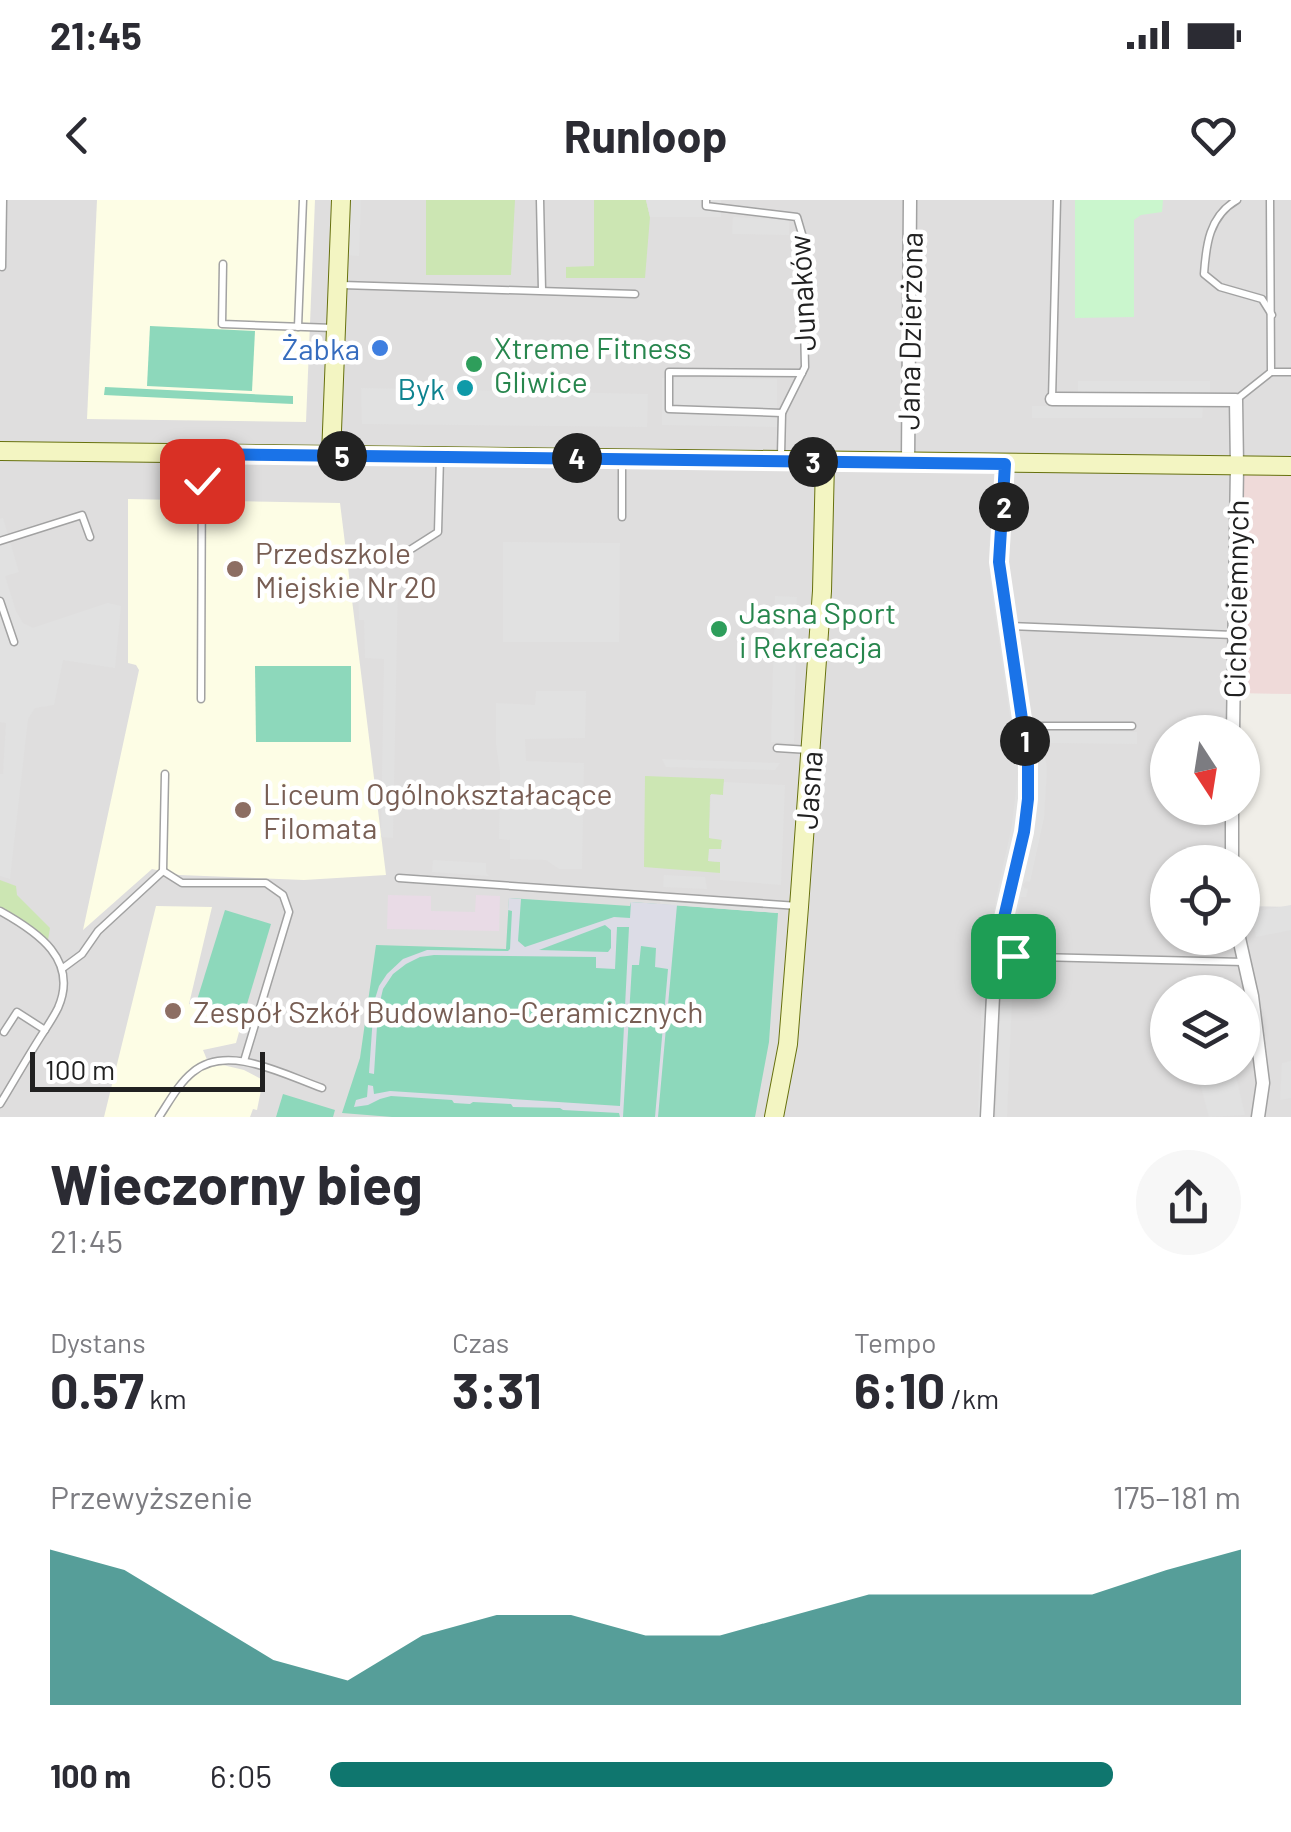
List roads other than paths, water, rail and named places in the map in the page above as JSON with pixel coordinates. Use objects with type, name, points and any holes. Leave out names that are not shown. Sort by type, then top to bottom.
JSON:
[{"type":"street","points":[[331,456],[341,200]]},
{"type":"street","name":"Jana Dzierżona","points":[[908,462],[910,200]]},
{"type":"street","points":[[1052,399],[1236,400]]},
{"type":"street","name":"Cichociemnych","points":[[1233,715],[1236,400]]},
{"type":"street","points":[[0,450],[1291,466]]},
{"type":"street","name":"Jasna","points":[[774,1117],[788,1044],[799,906],[822,591],[826,462]]},
{"type":"street","points":[[987,1117],[995,956],[1028,799],[1028,760],[999,562],[1005,464]]},
{"type":"street","points":[[1243,955],[1263,1083],[1258,1117]]},
{"type":"lane","points":[[2,267],[3,200]]},
{"type":"lane","points":[[298,327],[304,200]]},
{"type":"lane","points":[[540,200],[542,290]]},
{"type":"lane","name":"Junaków","points":[[706,200],[706,206],[796,217],[802,234],[805,367],[782,413],[782,462]]},
{"type":"lane","points":[[1052,399],[1057,200]]},
{"type":"lane","points":[[1237,200],[1227,206],[1207,234],[1204,274],[1220,286],[1262,299],[1272,315]]},
{"type":"lane","points":[[1270,200],[1271,372]]},
{"type":"lane","points":[[222,264],[222,324],[336,328]]},
{"type":"lane","points":[[338,285],[635,294]]},
{"type":"lane","points":[[782,413],[668,408],[670,372],[802,374]]},
{"type":"lane","points":[[1236,400],[1271,372],[1291,372]]},
{"type":"lane","points":[[201,699],[202,454]]},
{"type":"lane","points":[[405,552],[438,532],[440,456]]},
{"type":"lane","points":[[622,459],[622,518]]},
{"type":"lane","points":[[0,541],[82,515],[90,538]]},
{"type":"lane","points":[[0,601],[14,642]]},
{"type":"lane","points":[[1007,626],[1233,636]]},
{"type":"lane","points":[[1022,728],[1132,726]]},
{"type":"lane","points":[[778,748],[810,750]]},
{"type":"lane","points":[[63,968],[82,954],[98,931],[164,871],[165,774]]},
{"type":"lane","points":[[164,871],[182,883],[266,883],[283,894],[289,912],[244,1061]]},
{"type":"lane","points":[[400,878],[799,906]]},
{"type":"lane","points":[[0,912],[50,946],[63,968],[64,988],[57,1009],[0,1104]]},
{"type":"lane","points":[[995,956],[1244,962]]},
{"type":"lane","points":[[4,1032],[16,1012],[44,1030]]},
{"type":"lane","points":[[159,1117],[194,1070],[220,1059],[244,1061],[322,1088]]},
{"type":"place","name":"Żabka","points":[[380,348]]},
{"type":"place","name":"Xtreme Fitness Gliwice","points":[[474,364]]},
{"type":"place","name":"Byk","points":[[465,388]]},
{"type":"place","name":"Przedszkole Miejskie Nr 20","points":[[235,569]]},
{"type":"place","name":"Jasna Sport i Rekreacja","points":[[719,629]]},
{"type":"place","name":"Liceum Ogólnokształacące Filomata","points":[[243,810]]},
{"type":"place","name":"Zespół Szkół Budowlano-Ceramicznych","points":[[173,1011]]}]
